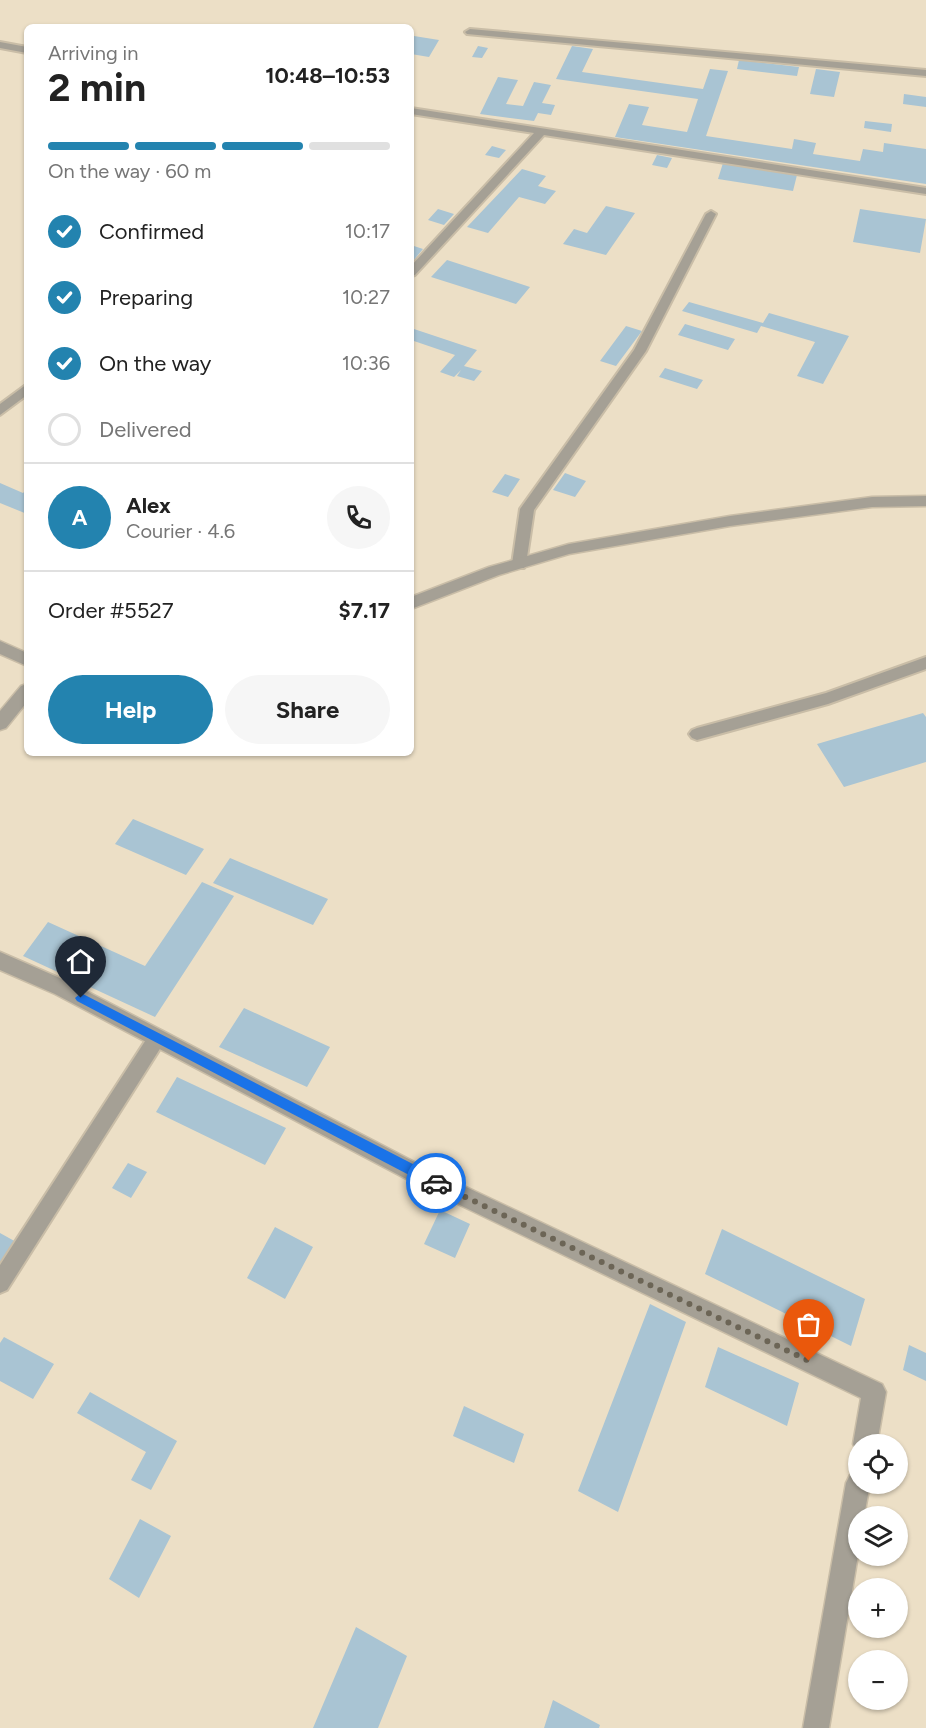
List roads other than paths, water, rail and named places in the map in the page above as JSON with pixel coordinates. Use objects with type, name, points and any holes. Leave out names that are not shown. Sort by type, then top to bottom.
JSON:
[{"type":"street","points":[[414,602],[519,564],[569,549],[730,521],[872,502],[926,501]]},
{"type":"street","points":[[0,647],[24,659]]},
{"type":"street","points":[[0,723],[24,694]]},
{"type":"street","points":[[0,961],[62,988],[419,1175],[874,1392],[867,1434]]},
{"type":"street","points":[[816,1728],[856,1494]]},
{"type":"lane","points":[[470,32],[926,73]]},
{"type":"lane","points":[[0,45],[24,49]]},
{"type":"lane","points":[[414,111],[926,191]]},
{"type":"lane","points":[[414,270],[541,132]]},
{"type":"lane","points":[[519,564],[527,509],[640,351],[711,214]]},
{"type":"lane","points":[[0,411],[24,391]]},
{"type":"lane","points":[[697,734],[828,699],[926,663]]},
{"type":"lane","points":[[0,1283],[157,1038]]}]
